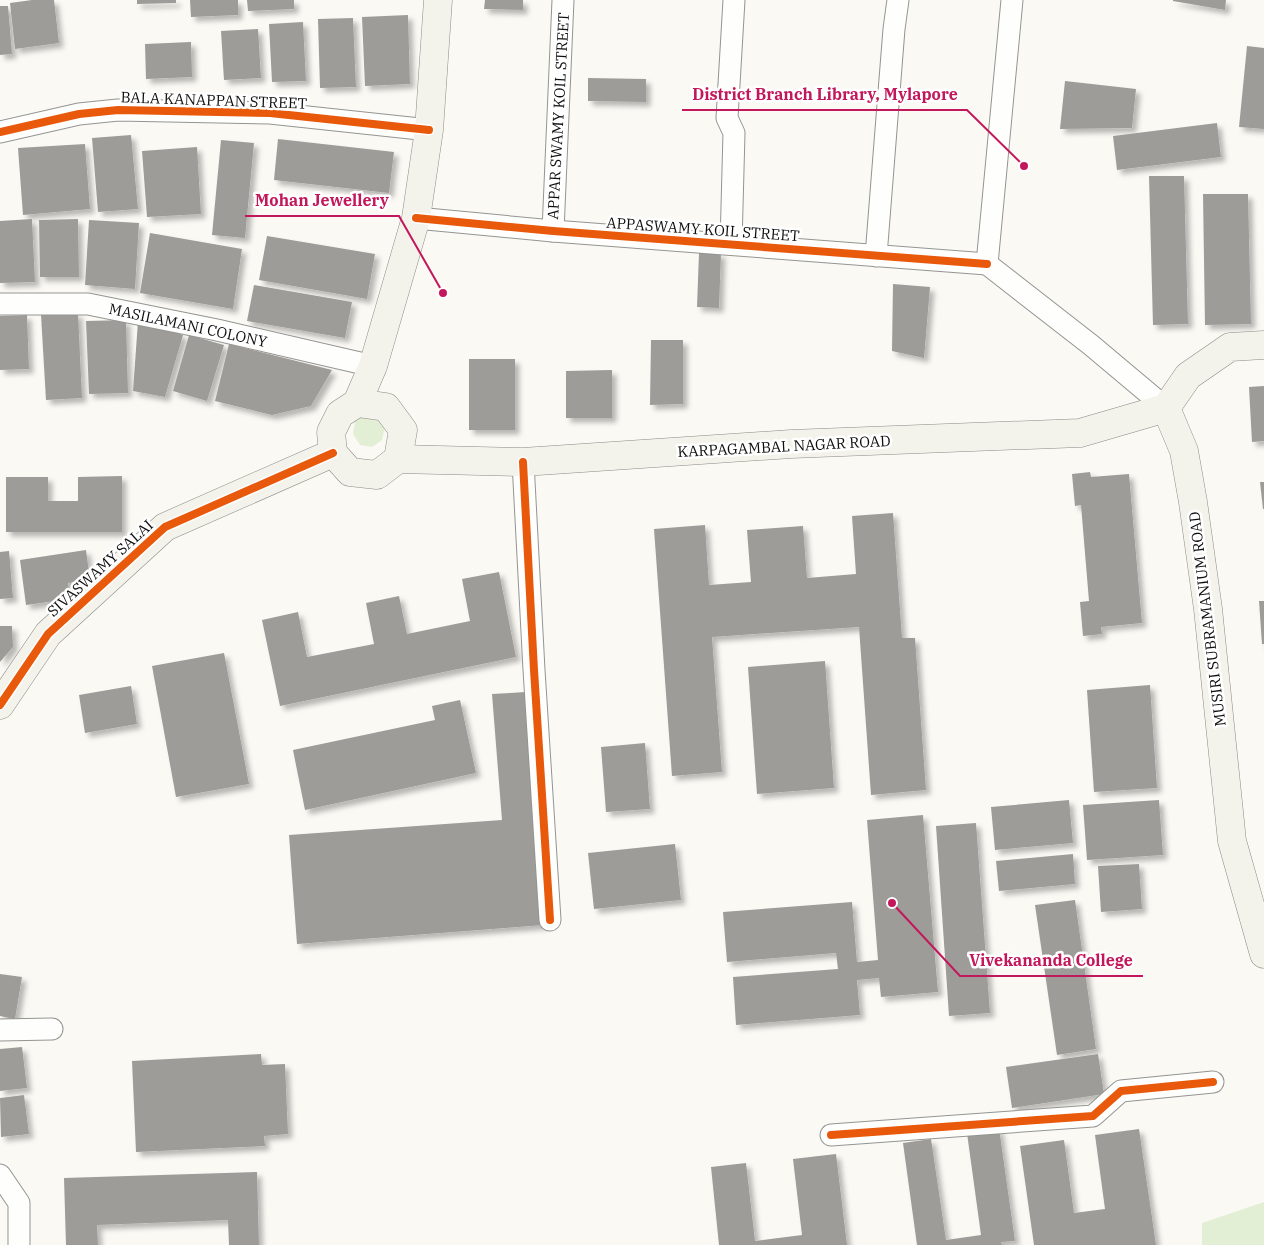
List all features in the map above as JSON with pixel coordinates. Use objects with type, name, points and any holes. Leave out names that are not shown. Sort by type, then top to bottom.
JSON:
[{"type":"main road","points":[[357,403],[386,407],[403,430],[398,459],[377,475],[350,472],[333,453],[331,432],[340,414],[357,403],[373,366],[416,218],[429,130],[438,0]]},
{"type":"main road","points":[[1166,408],[1188,376],[1230,347],[1264,345]]},
{"type":"main road","name":"KARPAGAMBAL NAGAR ROAD","points":[[398,459],[524,462],[791,444],[1080,433],[1166,408]]},
{"type":"main road","name":"MUSIRI SUBRAMANIUM ROAD","points":[[1166,408],[1184,451],[1193,502],[1208,609],[1232,841],[1263,948]]},
{"type":"main road","name":"SIVASWAMY SALAI","points":[[0,705],[48,634],[165,527],[333,453]]},
{"type":"street","name":"APPAR SWAMY KOIL STREET","points":[[553,231],[563,0]]},
{"type":"street","points":[[730,244],[734,133],[727,118],[734,0]]},
{"type":"street","points":[[876,256],[894,28],[898,0]]},
{"type":"street","points":[[1012,0],[987,264],[1166,408]]},
{"type":"street","name":"BALA KANAPPAN STREET","points":[[0,132],[79,114],[118,110],[270,112],[429,130]]},
{"type":"street","name":"APPASWAMY KOIL STREET","points":[[416,218],[553,231],[987,264]]},
{"type":"street","name":"MASILAMANI COLONY","points":[[0,304],[88,304],[217,330],[373,366]]},
{"type":"street","points":[[524,462],[534,670],[550,920]]},
{"type":"street","points":[[0,1030],[52,1029]]},
{"type":"street","points":[[831,1136],[1093,1116],[1121,1091],[1213,1082]]},
{"type":"street","points":[[0,1175],[19,1203],[19,1245]]},
{"type":"green space","points":[[365,414],[378,417],[385,427],[382,440],[372,447],[360,445],[353,434],[355,421]]},
{"type":"green space","points":[[1264,1202],[1264,1245],[1202,1245],[1202,1223]]},
{"type":"building","points":[[54,0],[59,43],[15,49],[10,3]]},
{"type":"building","points":[[137,0],[176,0],[176,3],[137,4]]},
{"type":"building","points":[[190,0],[238,0],[238,15],[191,17]]},
{"type":"building","points":[[247,0],[294,0],[294,9],[248,11]]},
{"type":"building","points":[[485,0],[523,0],[523,10],[484,9]]},
{"type":"building","points":[[1173,0],[1226,0],[1225,10]]},
{"type":"building","points":[[0,6],[8,6],[12,54],[0,55]]},
{"type":"building","points":[[408,15],[410,84],[365,86],[362,17]]},
{"type":"building","points":[[353,18],[356,87],[320,88],[318,19]]},
{"type":"building","points":[[303,22],[306,81],[272,82],[269,24]]},
{"type":"building","points":[[258,29],[261,78],[224,80],[221,31]]},
{"type":"building","points":[[191,42],[192,77],[146,79],[145,44]]},
{"type":"building","points":[[1247,46],[1264,48],[1264,129],[1239,127]]},
{"type":"building","points":[[588,78],[646,79],[646,102],[588,101]]},
{"type":"building","points":[[1065,81],[1136,89],[1132,128],[1060,129]]},
{"type":"building","points":[[1217,123],[1221,157],[1117,170],[1113,136]]},
{"type":"building","points":[[131,135],[138,209],[98,212],[92,138]]},
{"type":"building","points":[[278,139],[394,152],[389,193],[274,180]]},
{"type":"building","points":[[221,140],[254,143],[245,238],[212,235]]},
{"type":"building","points":[[85,144],[90,209],[23,215],[18,148]]},
{"type":"building","points":[[197,147],[201,214],[147,217],[142,151]]},
{"type":"building","points":[[1149,176],[1184,176],[1188,324],[1153,325]]},
{"type":"building","points":[[1203,194],[1248,194],[1251,324],[1205,325]]},
{"type":"building","points":[[32,219],[35,282],[0,283],[0,221]]},
{"type":"building","points":[[78,219],[79,277],[40,277],[39,220]]},
{"type":"building","points":[[89,220],[139,223],[135,289],[85,285]]},
{"type":"building","points":[[150,233],[242,249],[233,309],[140,293]]},
{"type":"building","points":[[267,236],[375,254],[367,299],[259,280]]},
{"type":"building","points":[[699,253],[721,253],[719,308],[697,307]]},
{"type":"building","points":[[893,284],[930,287],[924,358],[892,351]]},
{"type":"building","points":[[254,285],[352,302],[345,338],[247,321]]},
{"type":"building","points":[[78,313],[82,398],[46,400],[41,315]]},
{"type":"building","points":[[27,315],[29,369],[0,370],[0,316]]},
{"type":"building","points":[[126,320],[128,393],[89,394],[86,321]]},
{"type":"building","points":[[138,321],[183,335],[165,397],[133,391]]},
{"type":"building","points":[[189,335],[224,345],[207,401],[173,391]]},
{"type":"building","points":[[651,340],[683,340],[683,404],[650,405]]},
{"type":"building","points":[[229,344],[332,370],[311,406],[272,415],[215,401]]},
{"type":"building","points":[[469,359],[515,359],[515,430],[469,430]]},
{"type":"building","points":[[612,370],[612,418],[566,418],[566,371]]},
{"type":"building","points":[[1264,386],[1264,441],[1252,442],[1249,387]]},
{"type":"building","points":[[1090,472],[1091,477],[1129,474],[1142,623],[1101,627],[1102,634],[1083,636],[1080,602],[1089,601],[1081,505],[1075,506],[1072,474]]},
{"type":"building","points":[[122,476],[122,532],[6,532],[6,477],[48,477],[48,501],[78,501],[78,477]]},
{"type":"building","points":[[1260,482],[1264,482],[1264,509],[1263,509]]},
{"type":"building","points":[[893,513],[902,638],[915,638],[926,790],[871,795],[859,627],[712,637],[722,772],[672,776],[654,529],[705,525],[709,585],[751,582],[747,530],[803,526],[807,578],[856,574],[852,516]]},
{"type":"building","points":[[86,550],[90,580],[68,583],[70,599],[26,605],[20,560]]},
{"type":"building","points":[[9,551],[13,598],[0,599],[0,552]]},
{"type":"building","points":[[499,572],[516,657],[280,706],[262,620],[298,612],[307,657],[374,644],[366,603],[399,596],[407,634],[470,621],[462,579]]},
{"type":"building","points":[[1259,601],[1264,601],[1264,644],[1262,644]]},
{"type":"building","points":[[0,626],[12,626],[13,647],[0,662]]},
{"type":"building","points":[[224,653],[249,784],[176,797],[152,666]]},
{"type":"building","points":[[825,661],[834,788],[757,794],[748,667]]},
{"type":"building","points":[[1150,685],[1157,788],[1094,792],[1087,690]]},
{"type":"building","points":[[131,686],[137,724],[85,733],[79,695]]},
{"type":"building","points":[[526,692],[544,925],[297,944],[289,835],[502,820],[492,694]]},
{"type":"building","points":[[460,700],[476,773],[305,810],[293,750],[435,720],[432,706]]},
{"type":"building","points":[[645,743],[650,809],[606,812],[601,747]]},
{"type":"building","points":[[1069,800],[1073,843],[995,850],[991,807]]},
{"type":"building","points":[[1159,800],[1163,855],[1087,860],[1083,805]]},
{"type":"building","points":[[923,815],[938,992],[881,997],[879,978],[857,980],[860,1015],[736,1025],[733,977],[838,969],[836,953],[727,962],[723,912],[852,902],[857,962],[878,960],[867,820]]},
{"type":"building","points":[[976,823],[990,1013],[949,1016],[936,826]]},
{"type":"building","points":[[675,844],[681,900],[594,909],[588,853]]},
{"type":"building","points":[[1073,854],[1075,884],[999,891],[996,861]]},
{"type":"building","points":[[1139,864],[1142,909],[1101,912],[1098,866]]},
{"type":"building","points":[[1075,900],[1096,1049],[1057,1055],[1035,905]]},
{"type":"building","points":[[0,974],[22,977],[15,1019],[0,1016]]},
{"type":"building","points":[[22,1047],[27,1088],[0,1091],[0,1049]]},
{"type":"building","points":[[261,1054],[262,1065],[285,1064],[288,1134],[264,1136],[265,1146],[136,1152],[132,1061]]},
{"type":"building","points":[[1098,1054],[1104,1094],[1012,1108],[1006,1067]]},
{"type":"building","points":[[24,1095],[29,1134],[1,1137],[0,1098]]},
{"type":"building","points":[[999,1128],[1015,1241],[1001,1242],[1002,1245],[917,1245],[903,1143],[931,1139],[946,1240],[981,1235],[967,1133]]},
{"type":"building","points":[[1139,1129],[1156,1245],[1034,1245],[1020,1146],[1064,1140],[1074,1213],[1105,1209],[1095,1135]]},
{"type":"building","points":[[836,1154],[847,1245],[719,1245],[711,1167],[746,1163],[755,1241],[802,1235],[793,1159]]},
{"type":"building","points":[[257,1172],[259,1245],[229,1245],[228,1220],[97,1225],[98,1245],[66,1245],[64,1178]]},
{"type":"cycle path","points":[[0,132],[79,114],[118,110],[270,113],[429,130]]},
{"type":"cycle path","points":[[416,218],[553,231],[987,264]]},
{"type":"cycle path","points":[[0,705],[48,634],[165,527],[333,453]]},
{"type":"cycle path","points":[[523,462],[550,920]]},
{"type":"cycle path","points":[[831,1135],[1093,1116],[1121,1091],[1213,1082]]},
{"type":"place","name":"District Branch Library, Mylapore","points":[[1024,166]]},
{"type":"place","name":"Mohan Jewellery","points":[[443,293]]},
{"type":"place","name":"Vivekananda College","points":[[892,903]]}]
